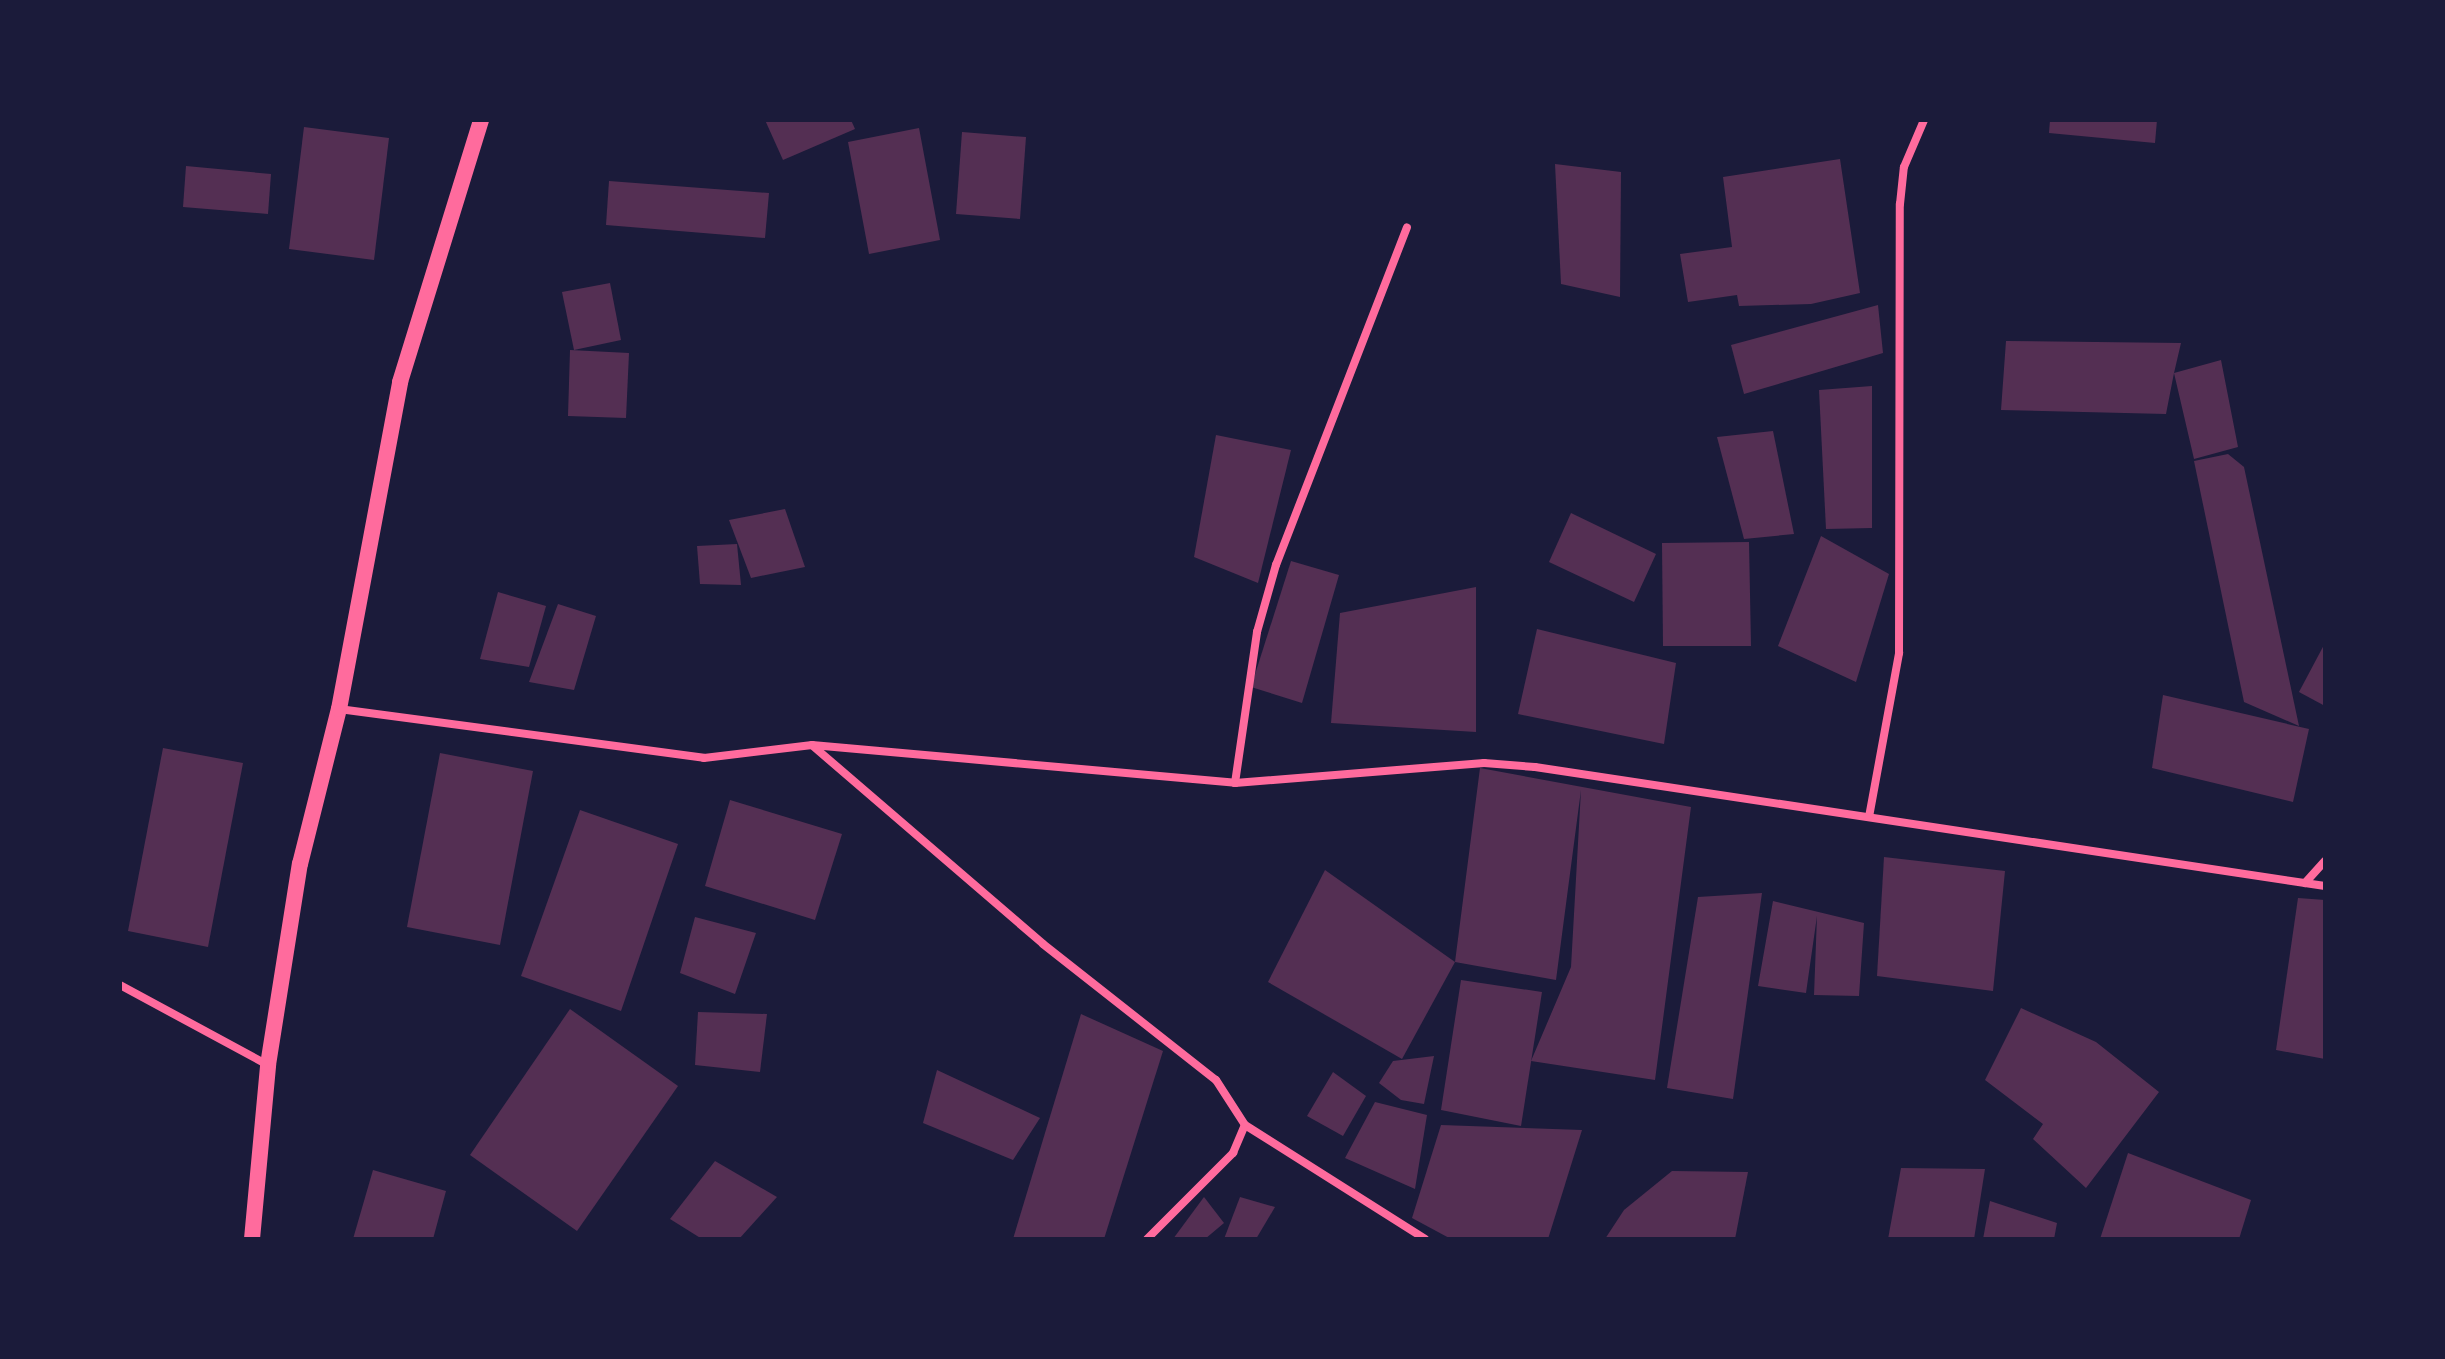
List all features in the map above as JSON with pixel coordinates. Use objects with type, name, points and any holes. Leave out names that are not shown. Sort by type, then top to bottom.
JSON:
[{"type":"main road","points":[[252,1239],[268,1065],[300,864],[339,709],[400,382],[481,120]]},
{"type":"street","points":[[1869,817],[1899,653],[1900,204],[1904,167],[1924,120]]},
{"type":"street","points":[[1235,783],[1257,632],[1276,565],[1407,228]]},
{"type":"street","points":[[339,709],[704,758],[812,745],[1235,783],[1484,763],[2325,886]]},
{"type":"street","points":[[812,745],[1043,944],[1216,1080],[1245,1125],[1425,1239]]},
{"type":"street","points":[[2305,883],[2325,861]]},
{"type":"street","points":[[120,985],[268,1065]]},
{"type":"street","points":[[1147,1239],[1233,1153],[1245,1125]]},
{"type":"building","points":[[765,120],[851,120],[855,129],[783,160]]},
{"type":"building","points":[[2050,120],[2157,120],[2155,143],[2049,133]]},
{"type":"building","points":[[304,127],[389,138],[374,260],[289,249]]},
{"type":"building","points":[[919,128],[940,240],[869,254],[848,142]]},
{"type":"building","points":[[962,132],[1026,137],[1020,219],[956,214]]},
{"type":"building","points":[[1840,159],[1860,293],[1811,304],[1739,306],[1737,295],[1688,302],[1680,254],[1732,247],[1723,177]]},
{"type":"building","points":[[1555,164],[1621,172],[1620,297],[1561,284]]},
{"type":"building","points":[[186,166],[271,174],[268,214],[183,207]]},
{"type":"building","points":[[609,181],[769,193],[765,238],[606,225]]},
{"type":"building","points":[[610,283],[621,340],[574,350],[562,292]]},
{"type":"building","points":[[1878,305],[1883,353],[1744,394],[1731,345]]},
{"type":"building","points":[[2006,341],[2181,343],[2166,414],[2001,410]]},
{"type":"building","points":[[570,350],[629,353],[626,418],[568,416]]},
{"type":"building","points":[[2221,360],[2238,447],[2194,459],[2174,373]]},
{"type":"building","points":[[1872,386],[1872,528],[1826,529],[1819,390]]},
{"type":"building","points":[[1773,431],[1794,534],[1744,539],[1717,437]]},
{"type":"building","points":[[1216,435],[1291,450],[1258,583],[1194,557]]},
{"type":"building","points":[[2228,454],[2244,467],[2299,726],[2244,702],[2194,461]]},
{"type":"building","points":[[785,509],[805,567],[751,578],[729,520]]},
{"type":"building","points":[[1571,513],[1656,554],[1634,602],[1549,562]]},
{"type":"building","points":[[1821,536],[1889,574],[1856,682],[1778,646]]},
{"type":"building","points":[[1749,542],[1751,646],[1663,646],[1662,543]]},
{"type":"building","points":[[737,544],[741,585],[700,584],[697,546]]},
{"type":"building","points":[[1291,561],[1339,575],[1302,703],[1251,687]]},
{"type":"building","points":[[1476,587],[1476,732],[1331,723],[1340,613]]},
{"type":"building","points":[[498,592],[546,606],[529,667],[480,659]]},
{"type":"building","points":[[558,604],[596,616],[574,690],[529,682]]},
{"type":"building","points":[[1537,629],[1676,663],[1664,744],[1518,714]]},
{"type":"building","points":[[2325,643],[2325,706],[2299,692]]},
{"type":"building","points":[[2163,695],[2309,729],[2293,802],[2152,768]]},
{"type":"building","points":[[163,748],[243,763],[208,947],[128,931]]},
{"type":"building","points":[[440,753],[533,771],[500,945],[407,927]]},
{"type":"building","points":[[1480,768],[1691,807],[1655,1080],[1531,1061],[1571,967],[1581,790],[1556,980],[1455,962]]},
{"type":"building","points":[[730,800],[842,834],[815,920],[705,886]]},
{"type":"building","points":[[580,810],[678,844],[621,1011],[521,976]]},
{"type":"building","points":[[1884,857],[2005,871],[1993,991],[1877,976]]},
{"type":"building","points":[[1325,870],[1455,962],[1402,1059],[1268,982]]},
{"type":"building","points":[[1762,893],[1733,1099],[1667,1088],[1698,897]]},
{"type":"building","points":[[2298,898],[2325,900],[2325,1059],[2276,1050]]},
{"type":"building","points":[[1773,901],[1864,923],[1859,996],[1814,995],[1817,916],[1806,993],[1758,986]]},
{"type":"building","points":[[695,917],[756,933],[735,994],[680,973]]},
{"type":"building","points":[[1461,980],[1542,992],[1521,1126],[1441,1110]]},
{"type":"building","points":[[2021,1008],[2096,1042],[2159,1092],[2086,1188],[2033,1139],[2043,1124],[1985,1080]]},
{"type":"building","points":[[570,1009],[678,1086],[577,1231],[470,1155]]},
{"type":"building","points":[[698,1012],[767,1014],[760,1072],[695,1065]]},
{"type":"building","points":[[1081,1014],[1163,1051],[1104,1239],[1013,1239]]},
{"type":"building","points":[[1434,1056],[1424,1104],[1401,1100],[1379,1083],[1393,1061]]},
{"type":"building","points":[[937,1070],[1040,1118],[1013,1160],[923,1123]]},
{"type":"building","points":[[1333,1072],[1366,1096],[1343,1136],[1307,1116]]},
{"type":"building","points":[[1375,1102],[1427,1115],[1415,1189],[1345,1158]]},
{"type":"building","points":[[1441,1125],[1582,1130],[1548,1239],[1451,1239],[1412,1218]]},
{"type":"building","points":[[2128,1153],[2251,1200],[2239,1239],[2100,1239]]},
{"type":"building","points":[[715,1161],[777,1197],[739,1239],[702,1239],[670,1219]]},
{"type":"building","points":[[1901,1168],[1985,1169],[1974,1239],[1888,1239]]},
{"type":"building","points":[[373,1170],[446,1191],[433,1239],[353,1239]]},
{"type":"building","points":[[1672,1171],[1748,1172],[1735,1239],[1605,1239],[1624,1210]]},
{"type":"building","points":[[1204,1197],[1224,1223],[1205,1239],[1173,1239]]},
{"type":"building","points":[[1240,1197],[1275,1207],[1256,1239],[1224,1239]]},
{"type":"building","points":[[1990,1201],[2057,1223],[2054,1239],[1983,1239]]}]
